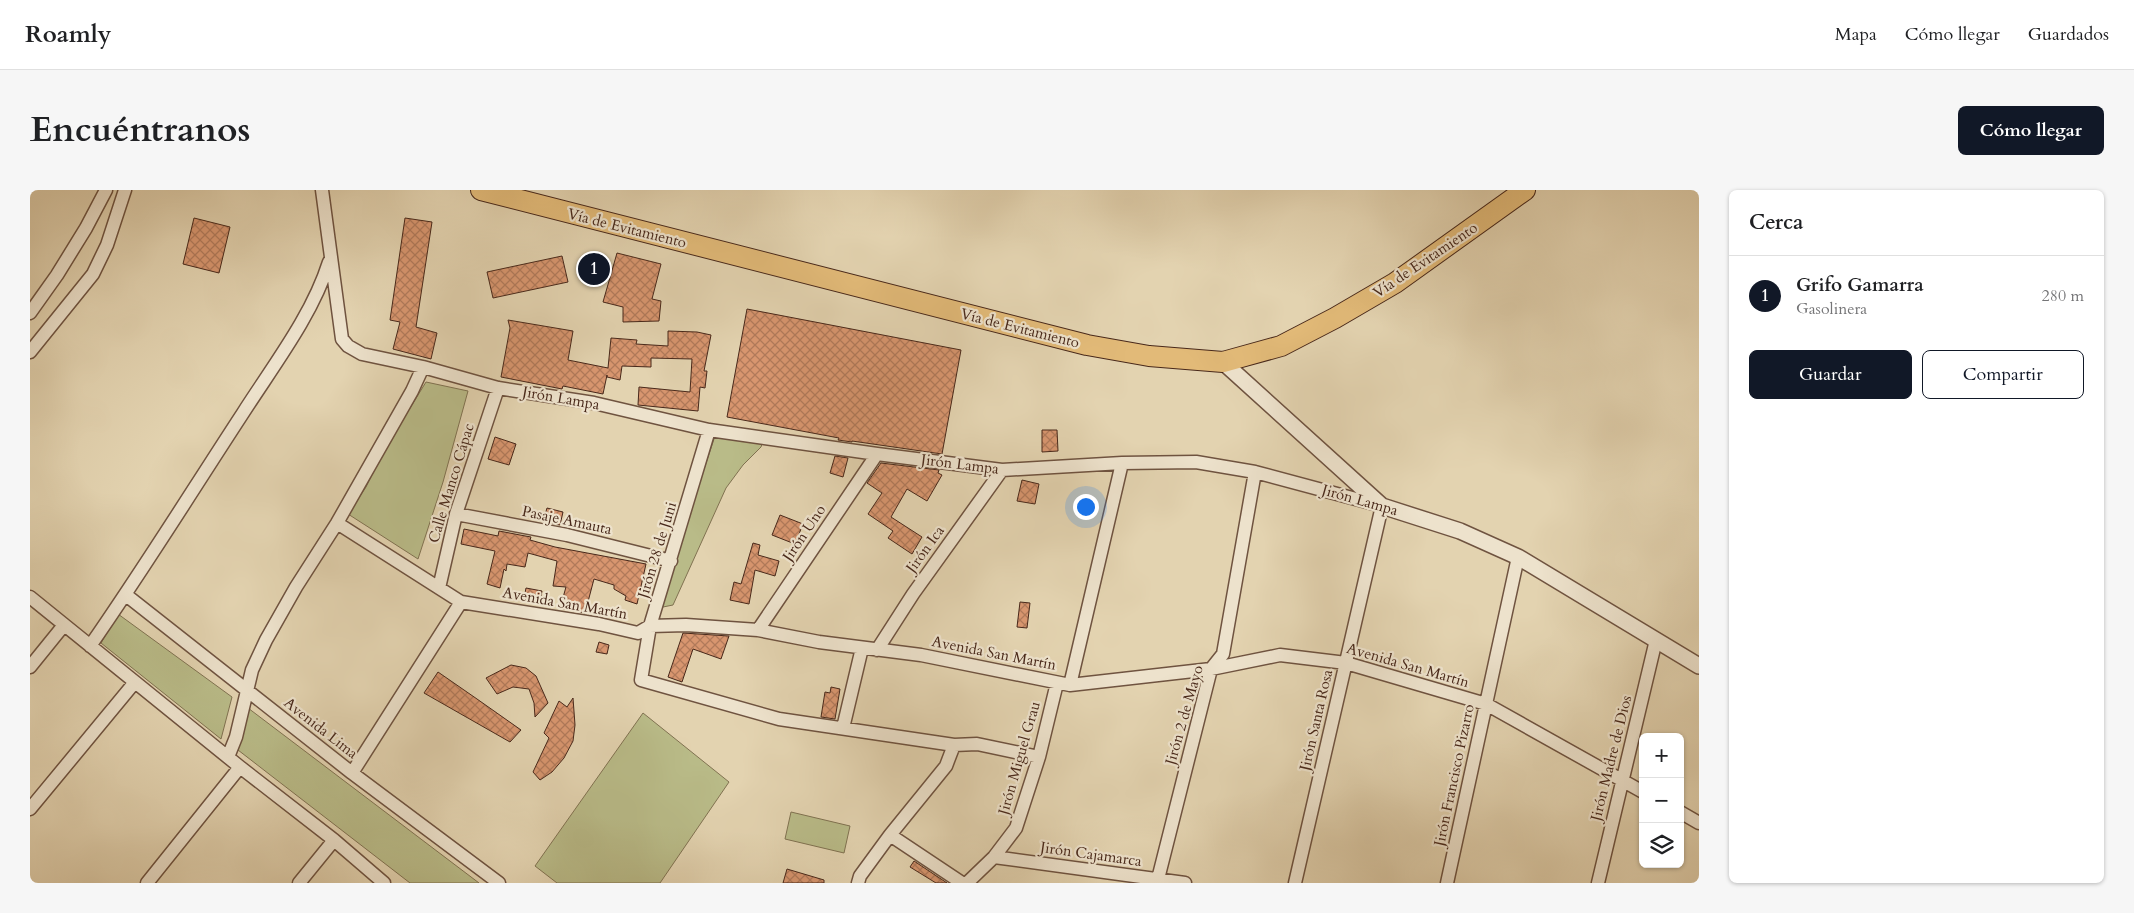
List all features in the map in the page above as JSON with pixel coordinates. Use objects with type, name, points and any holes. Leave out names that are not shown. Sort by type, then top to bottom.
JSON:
[{"type":"highway","name":"Vía de Evitamiento","points":[[481,190],[1088,345],[1149,356],[1223,362],[1281,346],[1335,318],[1396,283],[1524,190]]},
{"type":"street","points":[[30,312],[86,228],[106,190]]},
{"type":"street","points":[[30,352],[93,274],[107,245],[125,190]]},
{"type":"street","name":"Jirón Lampa","points":[[322,190],[342,339],[348,346],[362,354],[423,367],[498,388],[594,404],[709,430],[877,454],[1002,470],[1122,463],[1196,462],[1255,472],[1382,506],[1460,531],[1518,557],[1699,666]]},
{"type":"street","points":[[90,646],[126,595],[320,289],[330,260]]},
{"type":"street","points":[[1223,362],[1382,506]]},
{"type":"street","points":[[228,757],[236,737],[252,670],[266,640],[296,587],[337,523],[412,391],[423,367]]},
{"type":"street","name":"Calle Manco Cápac","points":[[439,588],[456,514],[498,388]]},
{"type":"street","name":"Jirón 28 de Juni","points":[[709,430],[650,626],[641,680],[779,719],[843,728]]},
{"type":"street","name":"Jirón Uno","points":[[758,630],[877,454]]},
{"type":"street","points":[[1070,685],[1122,463]]},
{"type":"street","name":"Jirón Ica","points":[[877,650],[913,594],[1002,470]]},
{"type":"street","name":"Jirón 2 de Mayo","points":[[1158,879],[1210,669],[1223,654],[1255,472]]},
{"type":"street","name":"Jirón Santa Rosa","points":[[1295,883],[1382,506]]},
{"type":"street","name":"Pasaje Amauta","points":[[456,514],[566,535],[671,561]]},
{"type":"street","name":"Avenida San Martín","points":[[337,523],[461,602],[599,624],[638,633],[650,626],[686,625],[758,630],[819,642],[940,659],[1070,685],[1210,669],[1280,655],[1346,663],[1486,704],[1639,790]]},
{"type":"street","name":"Jirón Francisco Pizarro","points":[[1447,883],[1518,557]]},
{"type":"street","name":"Avenida Lima","points":[[126,595],[352,773],[499,883]]},
{"type":"street","points":[[30,597],[240,767],[334,840],[384,883]]},
{"type":"street","points":[[352,773],[461,602]]},
{"type":"street","points":[[30,667],[64,625]]},
{"type":"street","name":"Jirón Madre de Dios","points":[[1598,883],[1656,640]]},
{"type":"street","points":[[862,648],[843,728],[954,745],[977,744],[1039,757]]},
{"type":"street","points":[[30,809],[135,682]]},
{"type":"street","name":"Jirón Miguel Grau","points":[[966,883],[994,857],[1016,828],[1039,757],[1057,683]]},
{"type":"street","points":[[858,883],[860,876],[890,834],[946,766],[954,745]]},
{"type":"street","points":[[147,883],[240,767]]},
{"type":"street","points":[[1684,814],[1699,823]]},
{"type":"street","points":[[890,834],[962,883]]},
{"type":"street","points":[[299,883],[334,840]]},
{"type":"street","name":"Jirón Cajamarca","points":[[994,857],[1185,883]]},
{"type":"green space","points":[[426,382],[468,391],[443,482],[418,559],[348,514],[366,487],[383,452]]},
{"type":"green space","points":[[715,436],[763,441],[761,447],[743,465],[726,488],[673,605],[658,608]]},
{"type":"green space","points":[[118,614],[232,697],[221,739],[101,643]]},
{"type":"green space","points":[[248,708],[479,883],[410,883],[238,750]]},
{"type":"green space","points":[[643,713],[729,782],[660,883],[557,883],[535,866]]},
{"type":"green space","points":[[791,812],[850,826],[844,853],[785,839]]},
{"type":"building","points":[[194,218],[230,227],[219,273],[183,264]]},
{"type":"building","points":[[405,218],[432,222],[416,327],[437,333],[431,359],[393,349],[400,322],[390,320]]},
{"type":"building","points":[[617,253],[661,264],[652,299],[661,301],[659,321],[623,322],[623,307],[603,302]]},
{"type":"building","points":[[562,256],[568,282],[493,298],[487,272]]},
{"type":"building","points":[[747,309],[961,350],[942,454],[838,440],[839,438],[727,417]]},
{"type":"building","points":[[508,320],[573,331],[568,360],[608,368],[611,338],[637,340],[636,344],[668,346],[668,331],[697,332],[711,335],[704,371],[707,371],[705,388],[700,387],[698,411],[638,405],[639,387],[690,392],[692,359],[651,358],[651,367],[622,366],[620,380],[607,377],[607,375],[603,394],[563,386],[562,389],[501,377],[510,328]]},
{"type":"building","points":[[1042,430],[1057,430],[1058,451],[1042,452]]},
{"type":"building","points":[[495,437],[516,444],[509,465],[488,459]]},
{"type":"building","points":[[835,456],[848,458],[843,477],[830,473]]},
{"type":"building","points":[[881,463],[939,470],[938,473],[942,475],[927,501],[907,489],[891,517],[922,537],[912,554],[888,538],[893,531],[868,514],[882,493],[867,483]]},
{"type":"building","points":[[1022,480],[1039,484],[1035,504],[1017,501]]},
{"type":"building","points":[[547,508],[563,512],[560,525],[543,522]]},
{"type":"building","points":[[780,515],[803,524],[795,544],[772,535]]},
{"type":"building","points":[[464,529],[498,536],[499,531],[531,537],[530,540],[555,547],[646,564],[637,604],[625,600],[626,596],[614,589],[614,585],[594,579],[585,613],[560,608],[566,587],[553,586],[557,561],[528,553],[525,567],[507,564],[500,588],[487,584],[495,551],[461,544]]},
{"type":"building","points":[[753,543],[760,545],[758,555],[779,561],[775,576],[755,570],[749,604],[730,600],[734,582],[741,584]]},
{"type":"building","points":[[526,588],[542,591],[540,601],[524,598]]},
{"type":"building","points":[[1020,602],[1030,603],[1027,628],[1017,627]]},
{"type":"building","points":[[683,633],[729,636],[721,659],[693,649],[682,682],[668,677]]},
{"type":"building","points":[[599,642],[609,645],[607,654],[596,652]]},
{"type":"building","points":[[511,665],[526,668],[536,676],[548,703],[535,717],[534,703],[529,689],[513,687],[497,694],[486,678]]},
{"type":"building","points":[[438,672],[521,730],[510,742],[424,693]]},
{"type":"building","points":[[831,687],[840,689],[835,719],[821,717],[825,692],[830,693]]},
{"type":"building","points":[[573,698],[575,725],[573,741],[564,758],[552,772],[540,780],[533,772],[549,738],[544,733],[559,701],[567,707]]},
{"type":"building","points":[[914,861],[947,883],[936,883],[910,867]]},
{"type":"building","points":[[787,869],[824,880],[824,883],[783,883]]},
{"type":"place","name":"Grifo Gamarra","points":[[594,269]]}]
